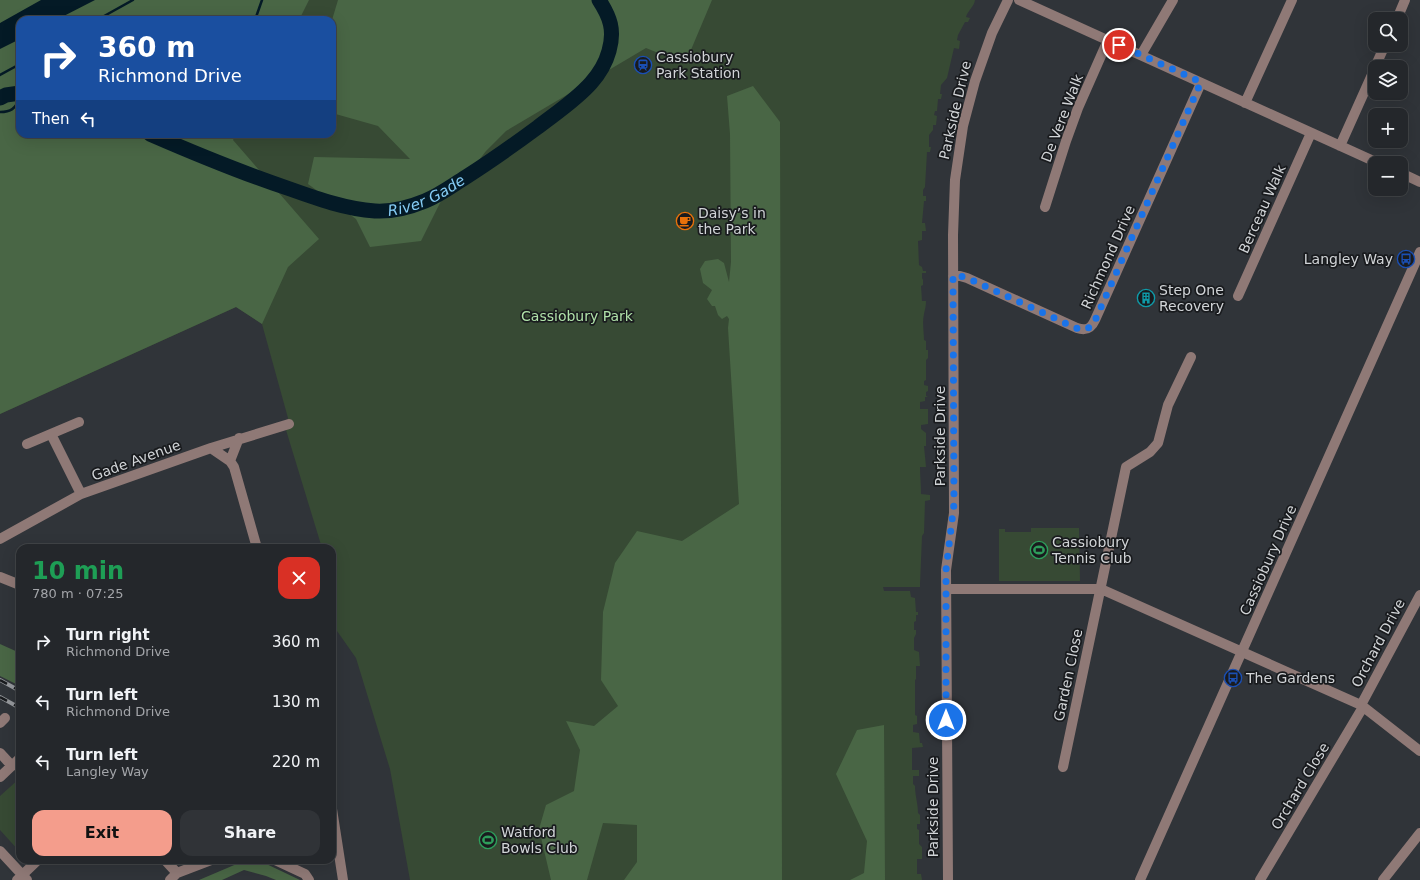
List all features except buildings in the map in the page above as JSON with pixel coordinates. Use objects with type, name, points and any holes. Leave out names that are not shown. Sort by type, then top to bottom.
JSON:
[{"type":"street","name":"Parkside Drive","points":[[948,880],[947,558],[954,513],[953,235],[955,180],[962,133],[969,100],[992,33],[1008,0]]},
{"type":"street","points":[[1019,0],[1368,159]]},
{"type":"street","points":[[1141,55],[1173,0]]},
{"type":"street","points":[[1245,103],[1292,0]]},
{"type":"street","points":[[1400,12],[1405,0]]},
{"type":"street","name":"De Vere Walk","points":[[1045,207],[1078,108],[1108,40]]},
{"type":"street","name":"Richmond Drive","points":[[953,276],[967,278],[1076,328],[1085,330],[1090,328],[1095,320],[1201,82]]},
{"type":"street","points":[[1340,146],[1368,83]]},
{"type":"street","name":"Berceau Walk","points":[[1238,296],[1311,133]]},
{"type":"street","points":[[1408,176],[1420,182]]},
{"type":"street","name":"Cassiobury Drive","points":[[1140,880],[1420,252]]},
{"type":"street","name":"Garden Close","points":[[1063,768],[1126,467],[1150,452],[1158,443],[1168,406],[1191,357]]},
{"type":"street","points":[[27,444],[79,422]]},
{"type":"street","name":"Gade Avenue","points":[[0,539],[81,494],[239,438],[289,424]]},
{"type":"street","points":[[51,434],[81,494]]},
{"type":"street","points":[[230,461],[239,438]]},
{"type":"street","points":[[211,448],[230,461],[234,467],[256,544]]},
{"type":"street","points":[[0,577],[16,583]]},
{"type":"street","points":[[947,589],[1101,589],[1362,706],[1420,751]]},
{"type":"street","name":"Orchard Drive","points":[[1362,706],[1420,595]]},
{"type":"street","name":"Orchard Close","points":[[1260,880],[1362,706]]},
{"type":"street","points":[[0,753],[12,766]]},
{"type":"street","points":[[0,777],[16,762]]},
{"type":"street","points":[[1383,880],[1420,833]]},
{"type":"street","points":[[336,835],[343,880]]},
{"type":"street","points":[[0,851],[22,878],[34,864]]},
{"type":"street","points":[[168,864],[174,877],[202,864]]},
{"type":"street","points":[[284,864],[305,874],[309,880]]},
{"type":"green space","points":[[0,0],[309,0],[301,16],[16,16],[16,138],[234,138],[233,140],[319,239],[288,267],[262,324],[236,307],[0,414]]},
{"type":"green space","name":"Cassiobury Park","points":[[95,0],[975,0],[966,17],[970,18],[968,22],[965,22],[958,35],[957,40],[960,41],[959,49],[954,48],[947,78],[941,85],[941,99],[938,99],[937,111],[935,111],[934,115],[937,116],[936,125],[933,125],[933,130],[929,135],[929,147],[931,147],[930,152],[927,152],[925,187],[923,190],[923,196],[926,196],[926,201],[924,201],[922,223],[925,223],[926,231],[922,231],[922,240],[918,241],[919,265],[922,267],[923,271],[926,271],[926,273],[922,273],[923,285],[921,286],[922,301],[926,301],[923,327],[926,350],[928,350],[928,358],[926,360],[926,380],[924,381],[924,385],[928,386],[926,396],[928,397],[925,397],[925,401],[920,402],[920,409],[928,409],[928,424],[921,425],[921,429],[926,433],[926,446],[924,446],[926,467],[920,467],[921,494],[930,495],[930,500],[925,501],[920,587],[883,587],[884,591],[910,591],[911,597],[915,598],[916,612],[918,612],[918,615],[916,615],[916,621],[914,622],[914,630],[916,630],[916,634],[914,638],[914,650],[919,652],[920,666],[916,666],[915,715],[917,716],[917,724],[913,725],[913,732],[919,733],[920,743],[922,743],[923,747],[912,748],[912,770],[919,770],[919,776],[913,776],[913,784],[915,786],[918,813],[920,815],[920,824],[917,824],[917,829],[919,830],[919,844],[922,847],[922,859],[917,859],[917,874],[921,874],[922,880],[410,880],[390,769],[356,658],[336,628],[336,544],[321,544],[286,430],[288,418],[262,324],[236,307],[0,414],[20,138],[336,138],[336,16],[64,16]]},
{"type":"green space","points":[[338,0],[712,0],[685,64],[646,48],[506,131],[486,151],[466,177],[447,189],[421,241],[370,247],[356,219],[308,184],[314,157],[410,159],[378,126],[336,114],[336,16],[333,16]]},
{"type":"green space","points":[[753,86],[780,122],[782,880],[624,880],[637,862],[637,825],[603,823],[587,880],[551,880],[539,829],[546,805],[574,791],[580,750],[566,721],[594,726],[618,706],[601,680],[603,612],[615,563],[637,531],[682,541],[739,504],[728,328],[729,319],[727,316],[722,319],[718,315],[715,306],[712,306],[707,299],[712,290],[703,283],[700,269],[705,261],[718,259],[724,263],[729,282],[731,262],[730,134],[727,96]]},
{"type":"green space","name":"Cassiobury Tennis Club","points":[[1031,528],[1079,528],[1080,581],[999,581],[999,529],[1005,529],[1005,532],[1031,532]]},
{"type":"green space","points":[[0,644],[16,651],[16,684],[0,676]]},
{"type":"green space","points":[[884,725],[885,880],[850,880],[864,873],[867,841],[836,774],[857,730]]},
{"type":"green space","points":[[16,782],[16,848],[0,830],[0,796]]},
{"type":"green space","points":[[237,864],[266,864],[300,880],[276,880],[244,870],[222,880],[199,880]]},
{"type":"water","points":[[41,0],[95,0],[64,16],[16,16],[16,41],[0,49],[0,23]]},
{"type":"waterway","points":[[104,16],[133,0]]},
{"type":"waterway","points":[[256,16],[262,0]]},
{"type":"waterway","name":"River Gade","points":[[159,138],[237,170],[332,203],[375,211],[388,211],[406,208],[436,196],[485,165],[566,106],[591,83],[606,59],[612,37],[609,18],[599,0]]},
{"type":"waterway","points":[[0,75],[16,66]]},
{"type":"waterway","points":[[14,94],[16,90]]},
{"type":"waterway","name":"River Gade","points":[[0,98],[6,95],[16,94]]},
{"type":"waterway","points":[[0,112],[12,109],[16,105]]},
{"type":"railway","points":[[0,680],[16,689]]},
{"type":"railway","points":[[0,697],[16,706]]},
{"type":"place","name":"Cassiobury Park Station","points":[[643,65]]},
{"type":"place","name":"Daisy’s in the Park","points":[[685,221]]},
{"type":"place","name":"Langley Way","points":[[1406,259]]},
{"type":"place","name":"Step One Recovery","points":[[1146,298]]},
{"type":"place","name":"Cassiobury Tennis Club","points":[[1039,550]]},
{"type":"place","name":"The Gardens","points":[[1233,678]]},
{"type":"place","name":"Watford Bowls Club","points":[[488,840]]},
{"type":"route","points":[[946,720],[946,570],[954,513],[953,276],[963,276],[1081,330],[1088,329],[1093,325],[1201,82],[1119,45]]}]
